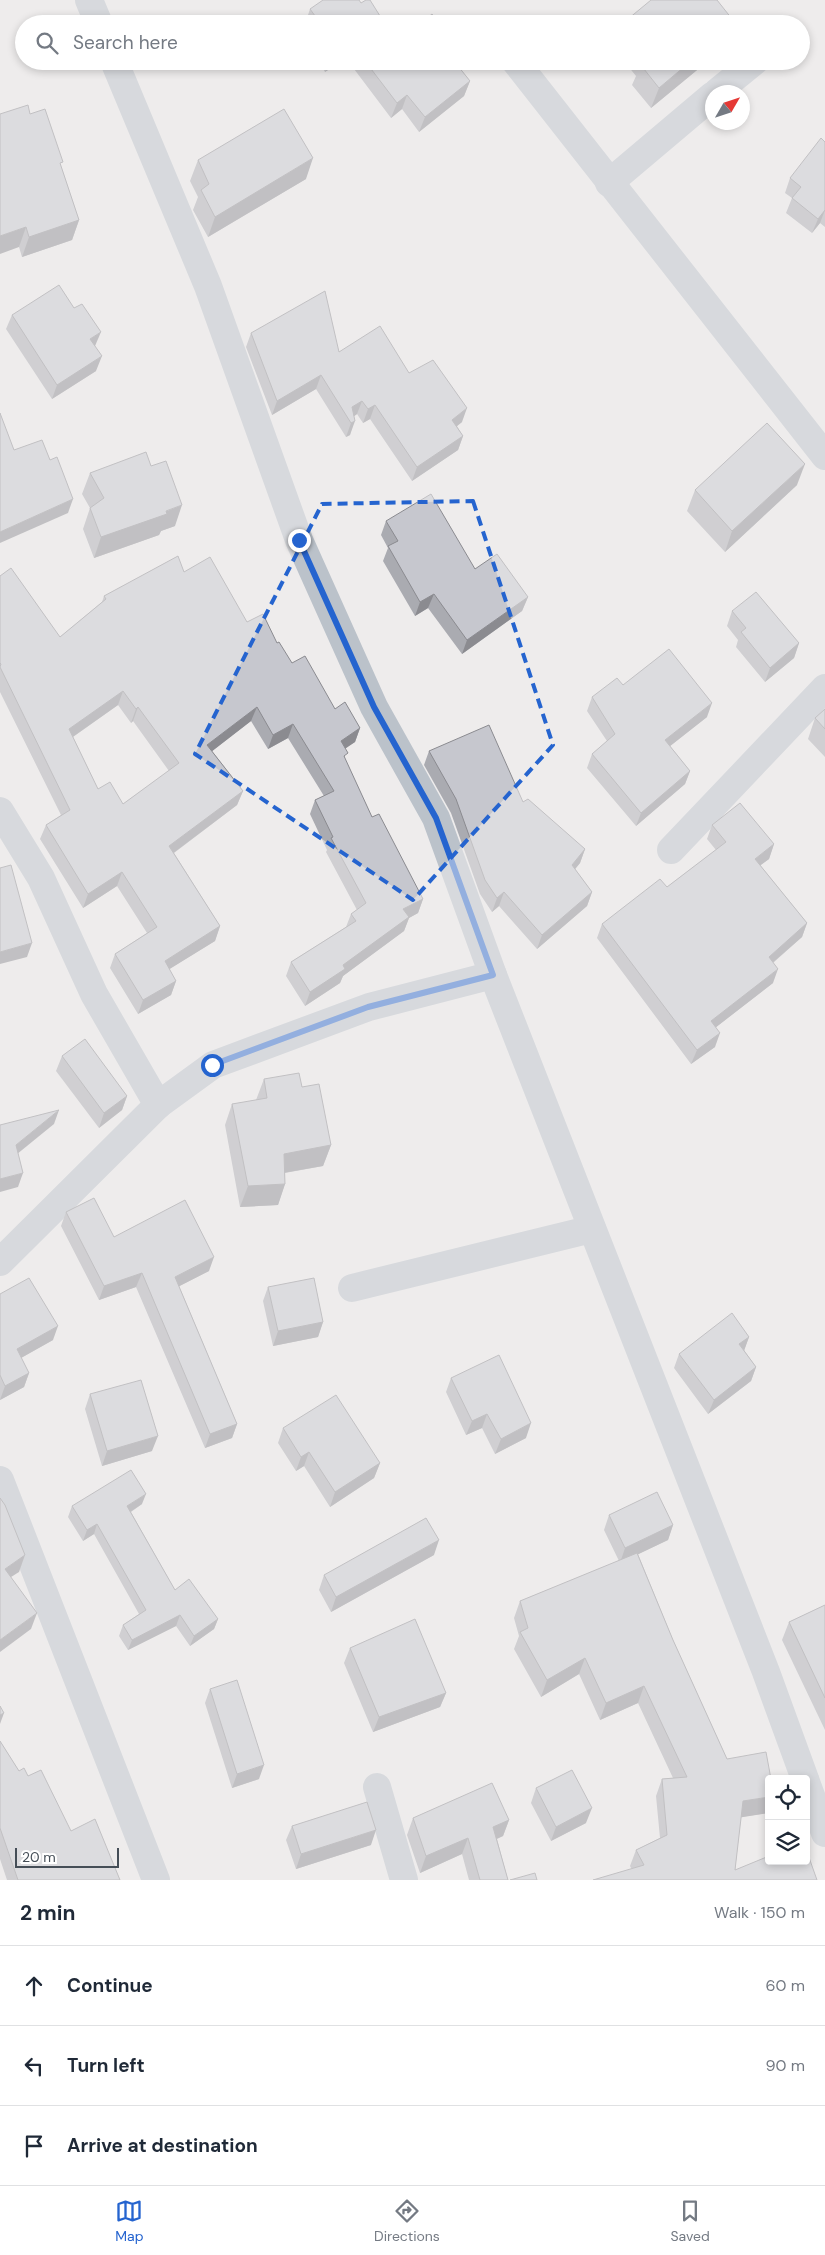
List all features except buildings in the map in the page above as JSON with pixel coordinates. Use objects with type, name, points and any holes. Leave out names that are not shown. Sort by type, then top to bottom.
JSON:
[{"type":"street","points":[[89,0],[95,15]]},
{"type":"street","points":[[118,70],[208,286],[299,540],[374,707],[436,818],[493,975],[766,1672],[804,1775]]},
{"type":"street","points":[[522,70],[825,456]]},
{"type":"street","points":[[726,85],[744,70]]},
{"type":"street","points":[[609,183],[705,102]]},
{"type":"street","points":[[671,850],[825,688]]},
{"type":"street","points":[[0,811],[41,878],[94,994],[158,1106]]},
{"type":"street","points":[[0,1262],[158,1106],[212,1065],[368,1007],[493,975]]},
{"type":"street","points":[[352,1288],[592,1229]]},
{"type":"street","points":[[0,1480],[156,1880]]},
{"type":"street","points":[[377,1787],[404,1880]]},
{"type":"street","points":[[810,1791],[825,1833]]},
{"type":"highlighted area","points":[[473,501],[553,745],[413,900],[195,754],[322,504]]},
{"type":"route","points":[[212,1065],[368,1007],[493,975],[436,818],[374,707],[299,540]]}]
